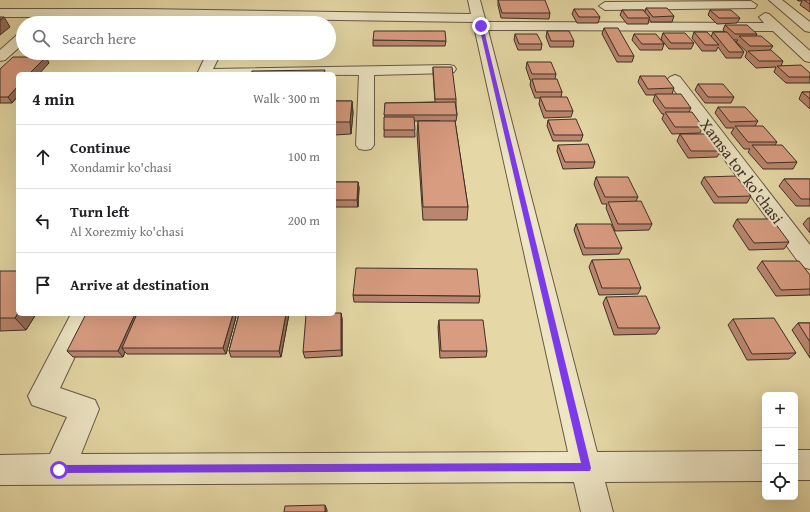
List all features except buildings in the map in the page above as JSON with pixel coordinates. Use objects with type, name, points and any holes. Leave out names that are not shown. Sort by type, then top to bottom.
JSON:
[{"type":"street","points":[[775,0],[810,28]]},
{"type":"street","points":[[605,6],[748,3],[810,58]]},
{"type":"street","points":[[0,13],[123,16]]},
{"type":"street","points":[[336,17],[478,15],[776,27]]},
{"type":"street","points":[[478,15],[597,512]]},
{"type":"street","points":[[0,56],[16,43]]},
{"type":"street","points":[[205,72],[211,60]]},
{"type":"street","points":[[336,72],[449,69]]},
{"type":"street","points":[[365,145],[367,72]]},
{"type":"street","name":"Xamsa tor ko'chasi","points":[[675,80],[810,261]]},
{"type":"street","points":[[59,470],[85,409],[42,396],[82,316]]},
{"type":"street","points":[[798,465],[810,465]]},
{"type":"street","points":[[0,470],[762,466]]},
{"type":"route","points":[[59,470],[587,468],[481,26]]}]
